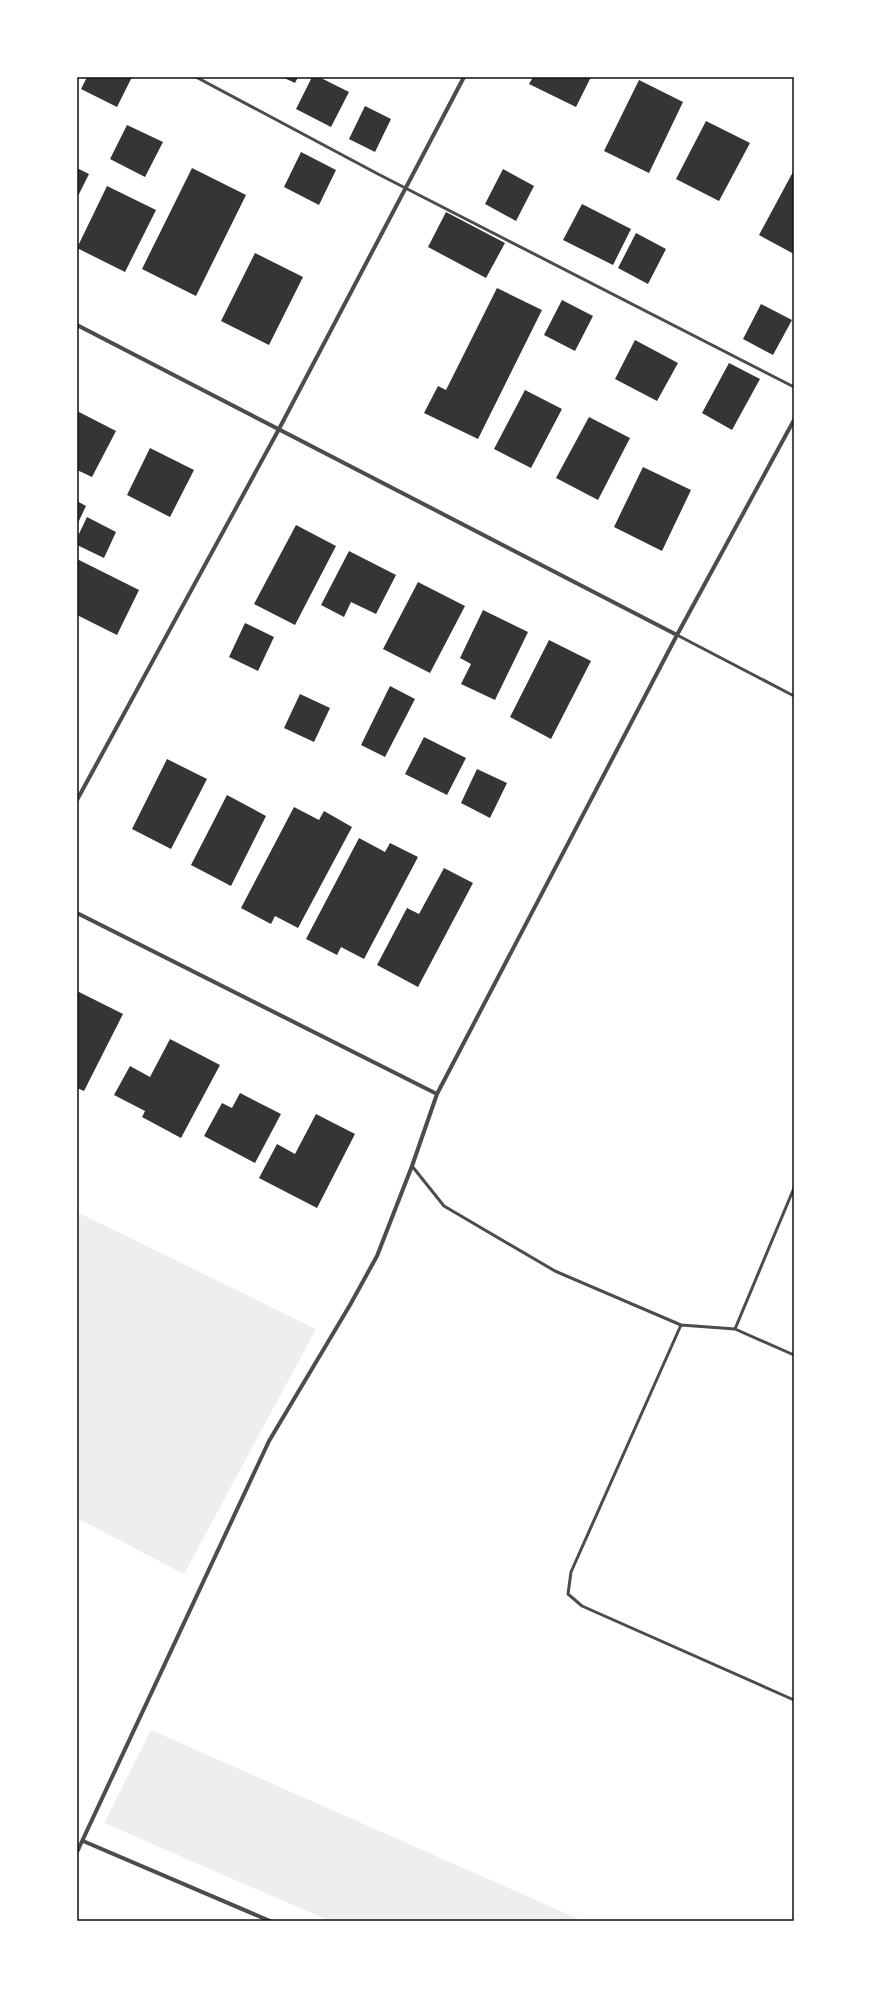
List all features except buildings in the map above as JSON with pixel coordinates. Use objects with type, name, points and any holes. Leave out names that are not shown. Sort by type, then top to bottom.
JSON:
[{"type":"street","points":[[77,800],[279,429],[464,77]]},
{"type":"street","points":[[77,325],[677,635]]},
{"type":"street","points":[[77,1852],[269,1441],[350,1306],[376,1256],[412,1166],[437,1094],[677,635],[794,420]]},
{"type":"street","points":[[77,913],[437,1094]]},
{"type":"street","points":[[83,1841],[270,1921]]},
{"type":"lane","points":[[196,77],[407,188],[794,387]]},
{"type":"lane","points":[[677,635],[794,696]]},
{"type":"lane","points":[[412,1166],[444,1206],[486,1232],[555,1271],[681,1325],[736,1329],[794,1355]]},
{"type":"lane","points":[[736,1329],[794,1188]]},
{"type":"lane","points":[[681,1325],[571,1572],[568,1594],[582,1606],[794,1700]]},
{"type":"shaded area","points":[[77,1212],[316,1329],[184,1574],[77,1518]]},
{"type":"shaded area","points":[[151,1730],[583,1921],[330,1921],[104,1823]]}]
